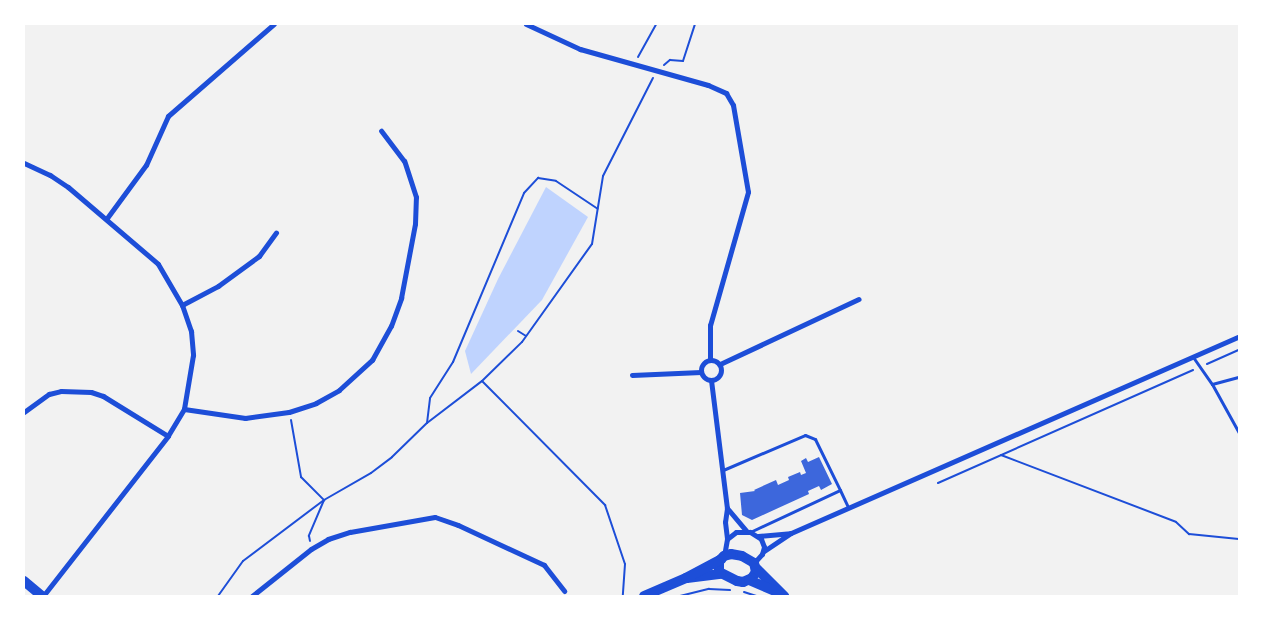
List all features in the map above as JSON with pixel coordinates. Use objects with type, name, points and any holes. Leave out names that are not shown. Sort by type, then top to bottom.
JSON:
[{"type":"main road","points":[[644,596],[686,578],[723,558],[737,554],[755,566],[784,596]]},
{"type":"main road","points":[[721,574],[718,569],[723,558]]},
{"type":"main road","points":[[749,580],[755,575],[755,566]]},
{"type":"main road","points":[[686,578],[721,574],[738,581],[749,580],[784,596]]},
{"type":"main road","points":[[24,582],[43,596]]},
{"type":"street","points":[[107,218],[146,165],[168,116],[274,24]]},
{"type":"street","points":[[526,24],[580,49],[708,84],[726,93],[733,105],[748,192],[710,325],[710,359]]},
{"type":"street","points":[[184,409],[245,418],[289,412],[316,403],[339,390],[372,360],[391,326],[401,298],[415,224],[416,197],[404,161],[381,131]]},
{"type":"street","points":[[24,163],[50,175],[107,218],[158,264],[182,305],[191,331],[193,355],[184,409],[168,436],[43,596]]},
{"type":"street","points":[[182,305],[218,286],[259,256],[276,233]]},
{"type":"street","points":[[720,364],[859,299]]},
{"type":"street","points":[[755,566],[764,551],[791,533],[1239,336]]},
{"type":"street","points":[[701,372],[705,378],[711,380],[719,376],[722,370],[720,364],[710,359]]},
{"type":"street","points":[[701,372],[704,362],[710,359]]},
{"type":"street","points":[[632,375],[701,372]]},
{"type":"street","points":[[711,380],[727,508],[725,522],[727,538],[723,558]]},
{"type":"street","points":[[24,412],[49,394],[61,391],[91,392],[103,396],[168,436]]},
{"type":"street","points":[[727,508],[748,531],[758,536],[763,542],[764,551]]},
{"type":"street","points":[[252,596],[311,549],[328,539],[350,532],[436,517],[466,528],[544,566],[564,592]]},
{"type":"street","points":[[727,538],[736,532],[748,531]]},
{"type":"street","points":[[758,536],[791,533]]},
{"type":"lane","points":[[1193,356],[1212,384],[1239,433]]},
{"type":"lane","points":[[1212,384],[1239,377]]},
{"type":"lane","points":[[722,470],[805,435],[815,439],[848,507]]},
{"type":"lane","points":[[748,531],[840,490]]},
{"type":"path","points":[[634,65],[656,24]]},
{"type":"path","points":[[218,596],[243,561],[324,500],[371,473],[392,457],[427,423],[482,381],[522,342],[592,244],[603,176],[656,70],[670,60],[683,61],[696,24]]},
{"type":"path","points":[[427,423],[430,398],[453,362],[524,193],[538,178],[556,181],[598,209]]},
{"type":"path","points":[[518,331],[526,336]]},
{"type":"path","points":[[938,483],[1239,350]]},
{"type":"path","points":[[482,381],[605,505],[625,564],[623,596]]},
{"type":"path","points":[[289,412],[301,477],[324,500]]},
{"type":"path","points":[[1000,455],[1176,522],[1189,534],[1239,539]]},
{"type":"path","points":[[311,549],[309,536],[324,500]]},
{"type":"path","points":[[680,596],[709,589],[738,590],[756,596]]},
{"type":"water","points":[[546,187],[588,217],[542,300],[471,374],[465,351],[498,279]]},
{"type":"building","points":[[819,457],[832,484],[821,490],[819,486],[808,491],[809,494],[752,520],[742,515],[740,493],[755,491],[776,480],[778,485],[789,480],[788,477],[800,472],[801,475],[806,473],[801,461],[806,458],[808,462]]}]
